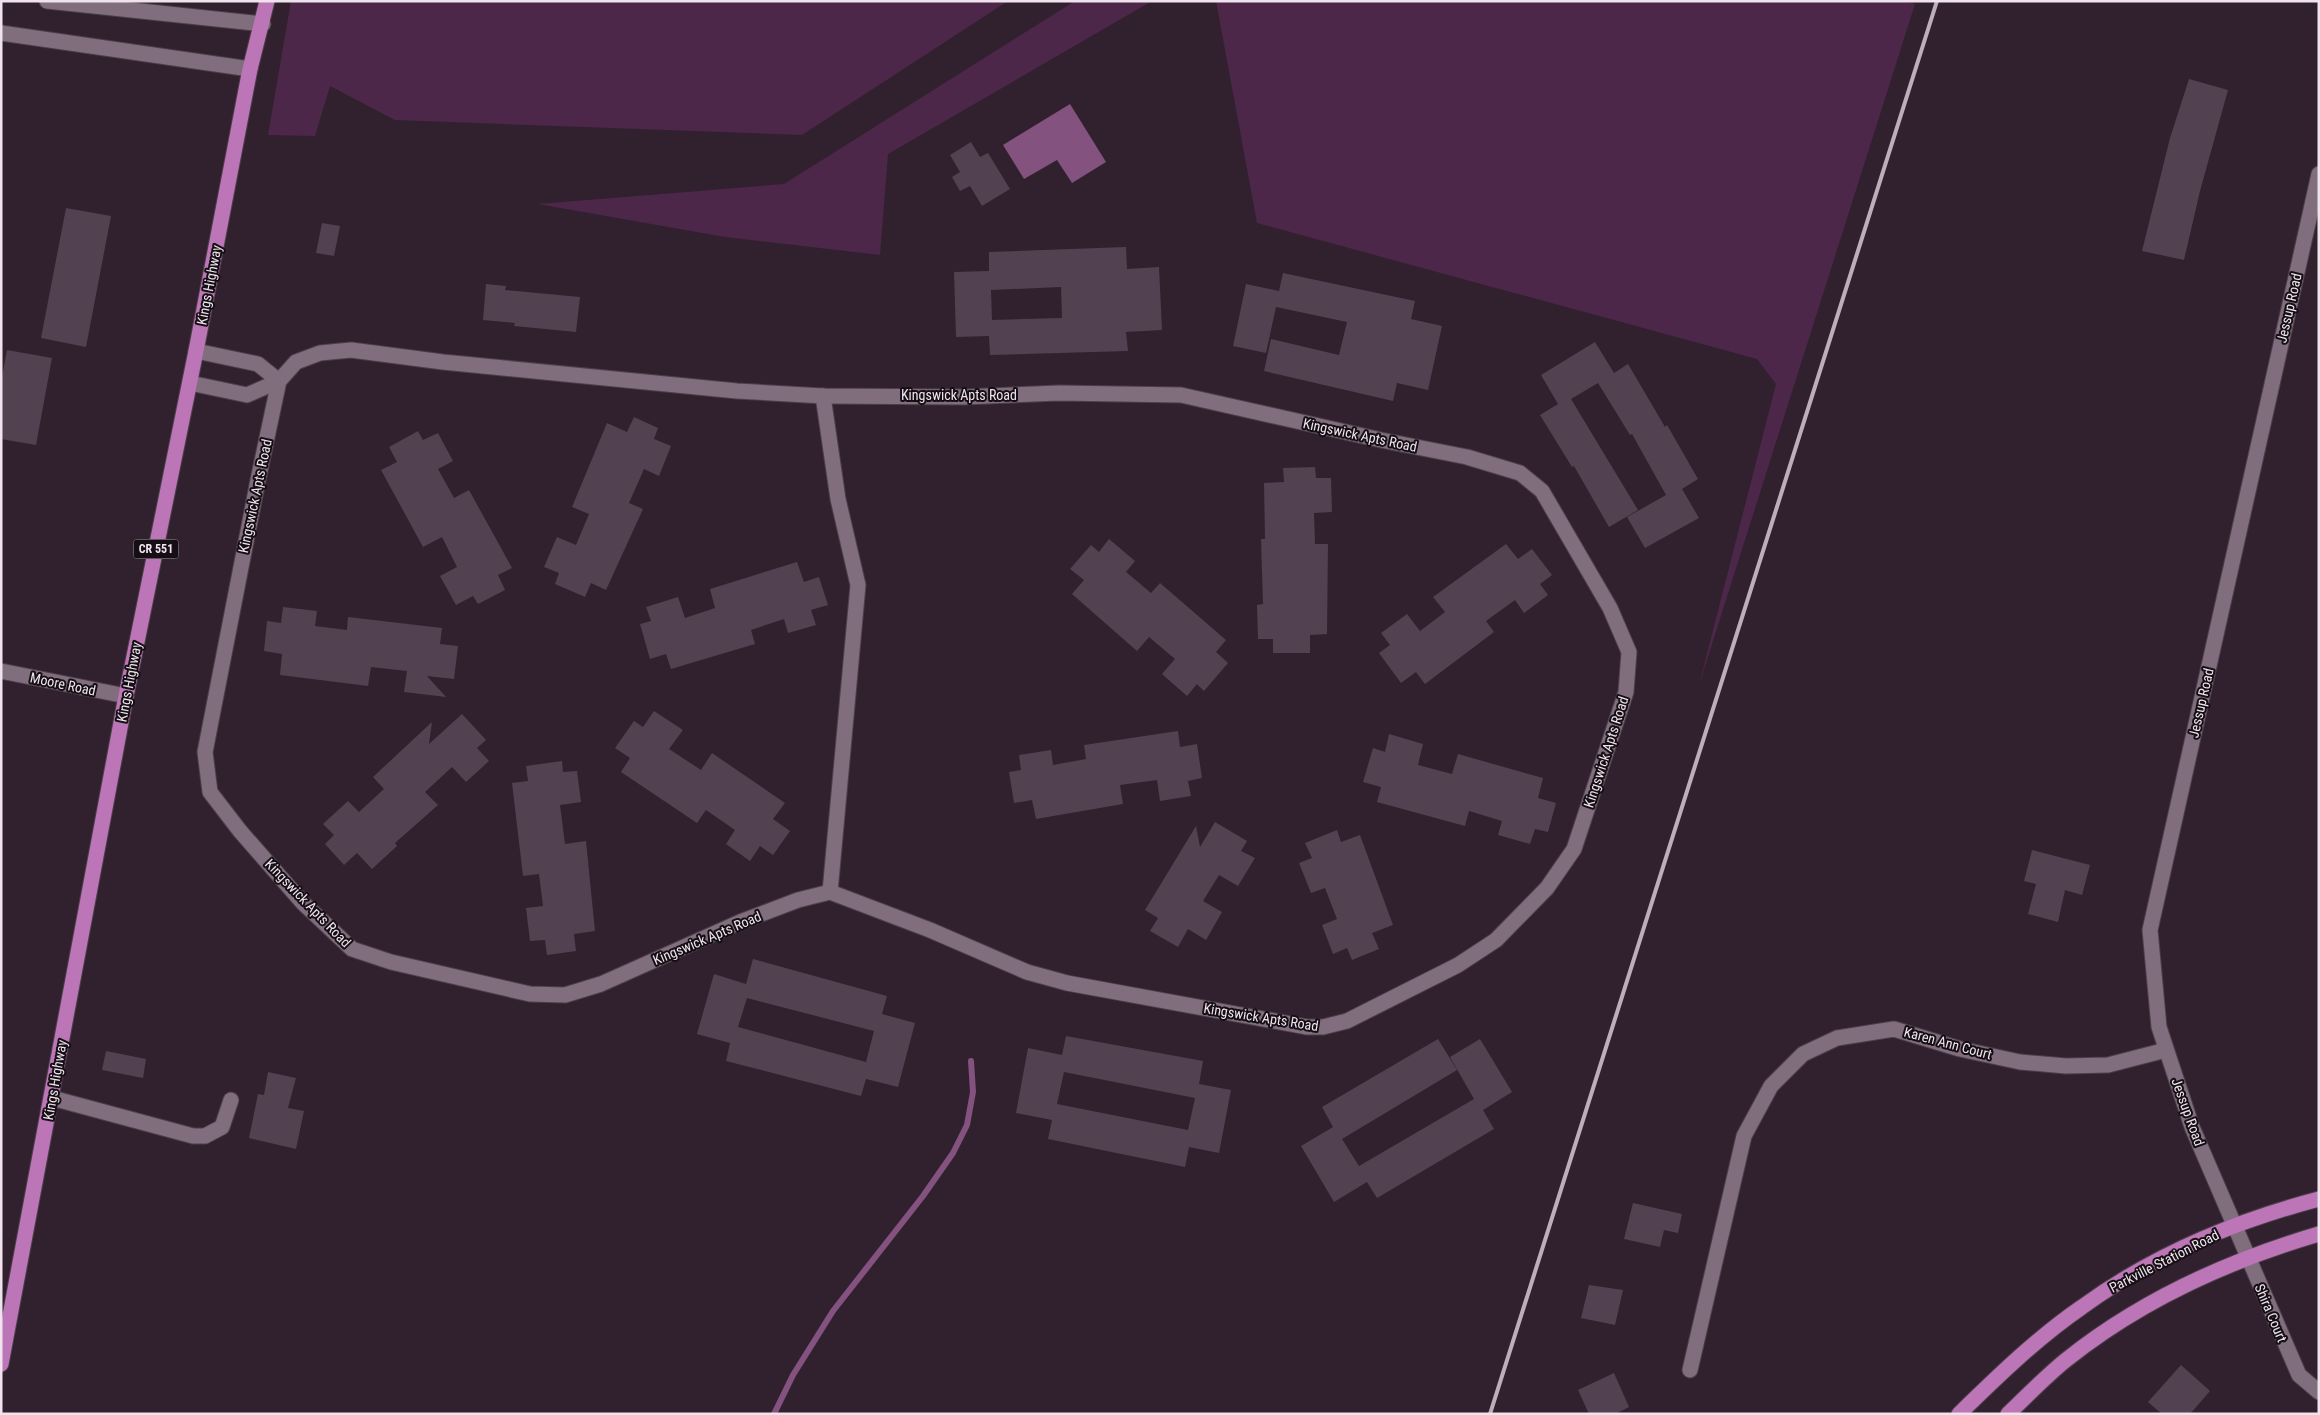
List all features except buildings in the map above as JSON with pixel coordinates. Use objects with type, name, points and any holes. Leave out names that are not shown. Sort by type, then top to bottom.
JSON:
[{"type":"main road","name":"Kings Highway","points":[[1,1364],[126,696],[190,383],[250,69],[263,24],[267,1]]},
{"type":"main road","name":"Parkville Station Road","points":[[1959,1414],[2015,1359],[2082,1306],[2134,1274],[2198,1241],[2234,1226],[2276,1211],[2319,1199]]},
{"type":"main road","points":[[2008,1414],[2066,1360],[2126,1317],[2190,1282],[2246,1257],[2319,1234]]},
{"type":"street","points":[[47,1],[263,24]]},
{"type":"street","points":[[1,32],[250,69]]},
{"type":"street","name":"Jessup Road","points":[[2234,1226],[2192,1127],[2159,1027],[2150,930],[2319,174]]},
{"type":"street","name":"Kingswick Apts Road","points":[[190,383],[247,395],[279,381],[296,362],[320,353],[350,350],[443,362],[737,390],[823,396],[964,397],[1059,392],[1181,395],[1381,440],[1467,457],[1520,473],[1542,490],[1610,608],[1629,652],[1626,692],[1574,849],[1547,888],[1496,940],[1458,964],[1348,1020],[1323,1027],[1307,1027],[1067,983],[1027,972],[930,930],[830,892],[782,906],[601,984],[565,995],[530,994],[486,986],[391,962],[352,949],[303,903],[240,831],[210,792],[205,752],[279,381]]},
{"type":"street","points":[[196,351],[258,364],[279,381]]},
{"type":"street","points":[[823,396],[838,499],[858,585],[830,892]]},
{"type":"street","name":"Moore Road","points":[[1,671],[126,696]]},
{"type":"street","name":"Karen Ann Court","points":[[1690,1370],[1744,1136],[1771,1086],[1803,1054],[1837,1038],[1894,1029],[1960,1048],[2020,1062],[2066,1066],[2108,1065],[2166,1050]]},
{"type":"street","points":[[52,1098],[186,1134],[204,1136],[222,1127],[231,1100]]},
{"type":"street","name":"Shira Court","points":[[2234,1226],[2299,1375],[2319,1392]]},
{"type":"shaded area","points":[[291,1],[1008,1],[802,135],[395,120],[330,86],[315,136],[268,135]]},
{"type":"shaded area","points":[[1075,1],[1152,1],[888,154],[880,255],[725,237],[538,204],[784,184]]},
{"type":"shaded area","points":[[1216,1],[1906,1],[1915,4],[1699,685],[1776,384],[1757,359],[1257,223]]},
{"type":"shaded area","points":[[1070,104],[1106,162],[1072,183],[1057,160],[1024,179],[1003,145]]},
{"type":"waterway","points":[[774,1414],[793,1375],[833,1311],[923,1196],[953,1153],[967,1125],[973,1092],[971,1061]]},
{"type":"railway","points":[[1490,1414],[1937,1]]}]
